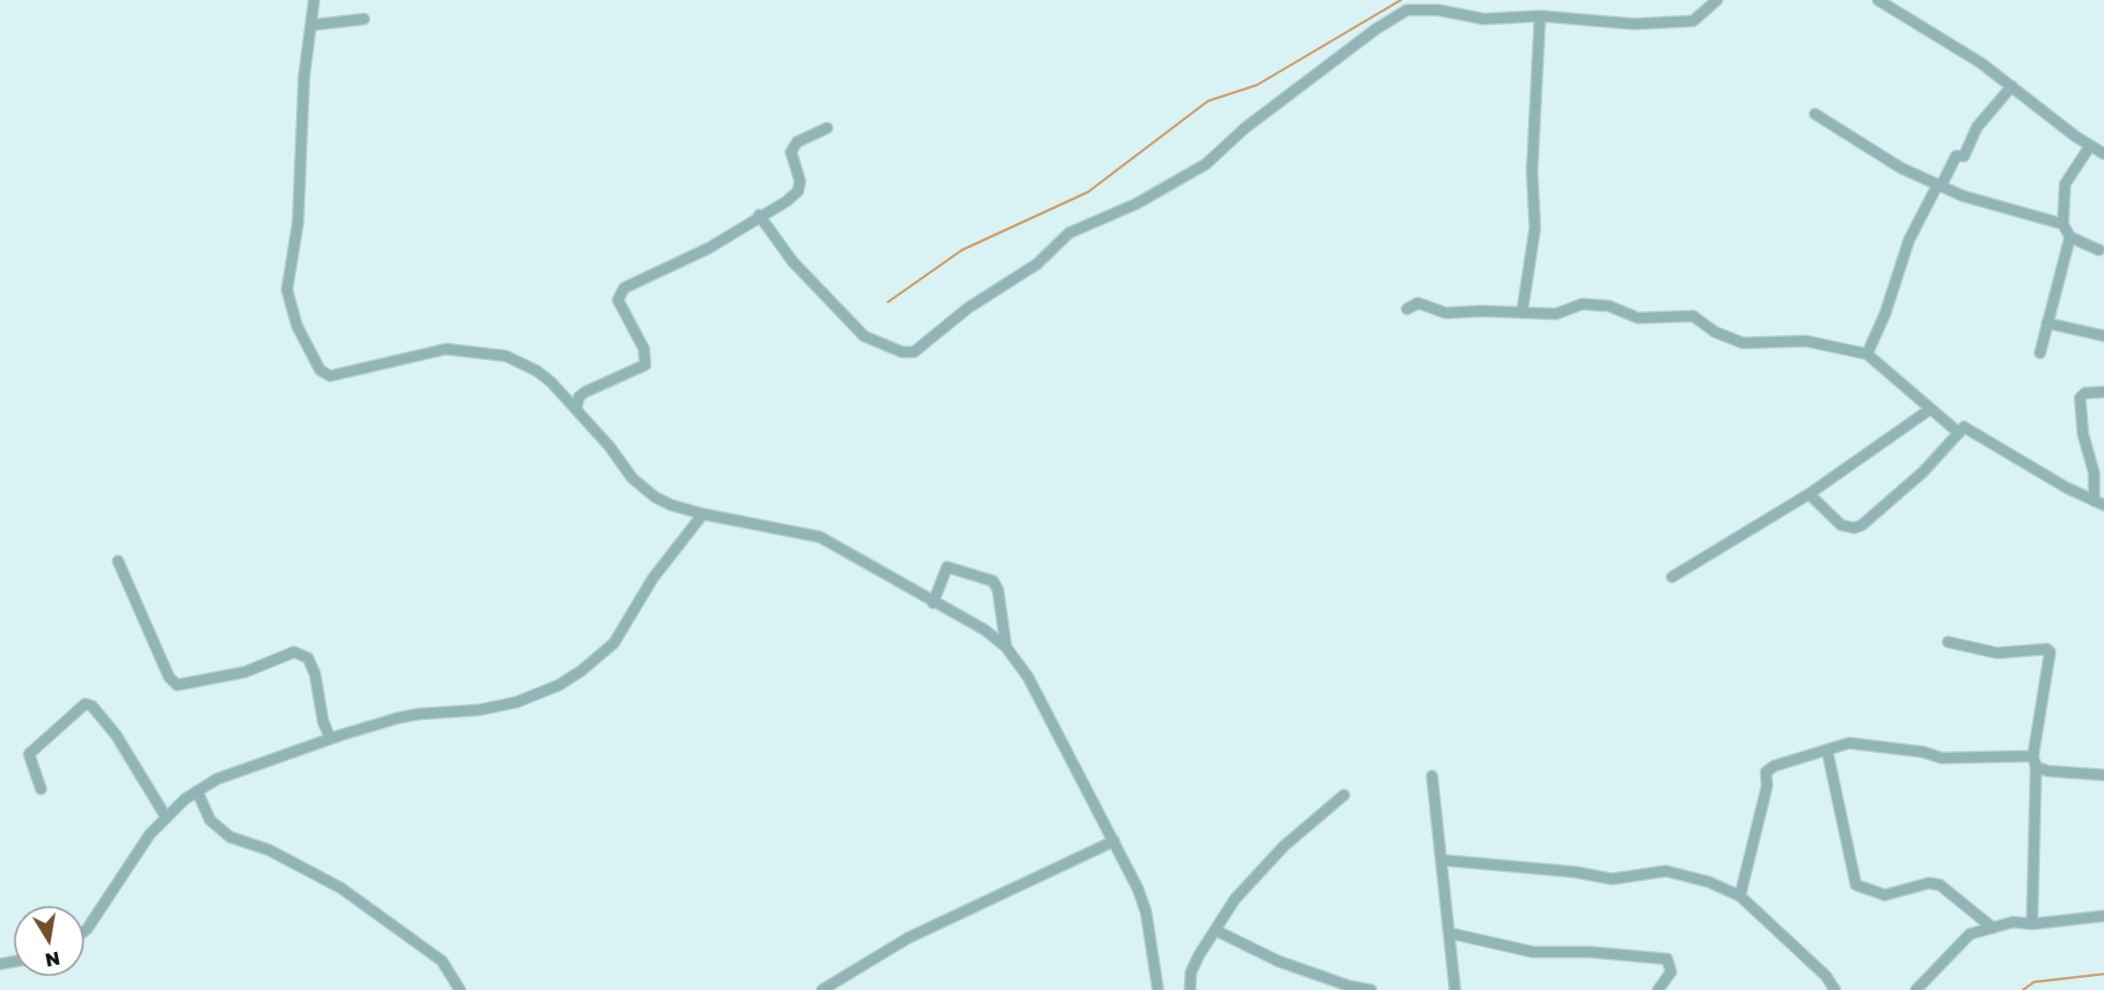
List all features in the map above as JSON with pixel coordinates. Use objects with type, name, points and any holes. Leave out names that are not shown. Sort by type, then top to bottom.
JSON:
[{"type":"street","points":[[314,0],[304,77],[298,222],[286,290],[289,306],[315,363],[330,376],[446,349],[506,356],[537,372],[610,447],[632,478],[655,497],[671,505],[704,514],[820,537],[985,630],[1006,647],[1028,677],[1138,889],[1146,912],[1158,990]]},
{"type":"street","points":[[759,215],[793,262],[864,336],[902,352],[914,352],[968,308],[1037,264],[1069,233],[1136,204],[1206,164],[1245,128],[1376,29],[1407,10],[1418,8],[1484,19],[1539,16],[1634,24],[1693,21],[1717,0]]},
{"type":"street","points":[[1878,0],[1981,63],[2104,154]]},
{"type":"street","points":[[1522,313],[1535,228],[1532,171],[1539,16]]},
{"type":"street","points":[[312,25],[364,19]]},
{"type":"street","points":[[1867,354],[1885,314],[1909,240],[1956,156],[1964,156],[1977,127],[2012,86]]},
{"type":"street","points":[[1815,114],[1901,167],[1940,185],[1963,195],[2063,224]]},
{"type":"street","points":[[576,410],[579,397],[585,392],[645,365],[643,349],[618,300],[624,288],[709,248],[759,215],[787,201],[798,191],[800,181],[791,152],[797,142],[827,128]]},
{"type":"street","points":[[2090,146],[2065,184],[2063,224],[2070,237],[2099,250]]},
{"type":"street","points":[[2040,353],[2070,237]]},
{"type":"street","points":[[1407,309],[1418,303],[1446,313],[1556,314],[1583,304],[1609,306],[1639,318],[1693,316],[1715,332],[1743,343],[1806,341],[1867,354],[1959,433]]},
{"type":"street","points":[[2047,323],[2104,335]]},
{"type":"street","points":[[2099,503],[2083,434],[2080,398],[2085,394],[2104,392]]},
{"type":"street","points":[[1672,578],[1809,494],[1929,410]]},
{"type":"street","points":[[1809,494],[1841,525],[1854,528],[1900,493],[1964,427],[2022,463],[2099,503]]},
{"type":"street","points":[[84,931],[133,858],[166,817],[197,791],[233,772],[330,738],[419,714],[479,710],[517,702],[559,685],[614,643],[653,578],[704,514]]},
{"type":"street","points":[[118,561],[169,677],[177,685],[244,672],[294,652],[307,657],[315,674],[323,722],[330,738]]},
{"type":"street","points":[[933,603],[947,567],[993,581],[999,590],[1006,647]]},
{"type":"street","points":[[1948,642],[1997,653],[2047,649],[2050,652],[2035,761],[2032,924]]},
{"type":"street","points":[[41,789],[29,754],[85,704],[92,706],[116,735],[166,817]]},
{"type":"street","points":[[1740,895],[1767,786],[1766,772],[1774,766],[1849,743],[1923,752],[1942,758],[2035,761],[2066,775],[2104,775]]},
{"type":"street","points":[[1826,750],[1856,885],[1885,895],[1928,883],[1940,886],[1993,928]]},
{"type":"street","points":[[1432,776],[1455,990]]},
{"type":"street","points":[[197,791],[210,820],[230,836],[269,850],[341,888],[442,961],[460,990]]},
{"type":"street","points":[[1191,990],[1192,972],[1235,899],[1284,846],[1343,795]]},
{"type":"street","points":[[822,990],[908,938],[1114,841]]},
{"type":"street","points":[[1441,860],[1575,872],[1612,879],[1666,871],[1709,882],[1740,895],[1816,966],[1836,990]]},
{"type":"street","points":[[1916,990],[1970,934],[2013,922],[2032,924],[2104,916]]},
{"type":"street","points":[[1215,930],[1278,961],[1349,986],[1371,990]]},
{"type":"street","points":[[1449,933],[1533,952],[1590,952],[1667,959],[1671,972],[1658,990]]},
{"type":"waterway","points":[[888,302],[962,250],[1088,192],[1208,101],[1257,85],[1401,0]]},
{"type":"waterway","points":[[2023,990],[2034,982],[2104,974]]}]
